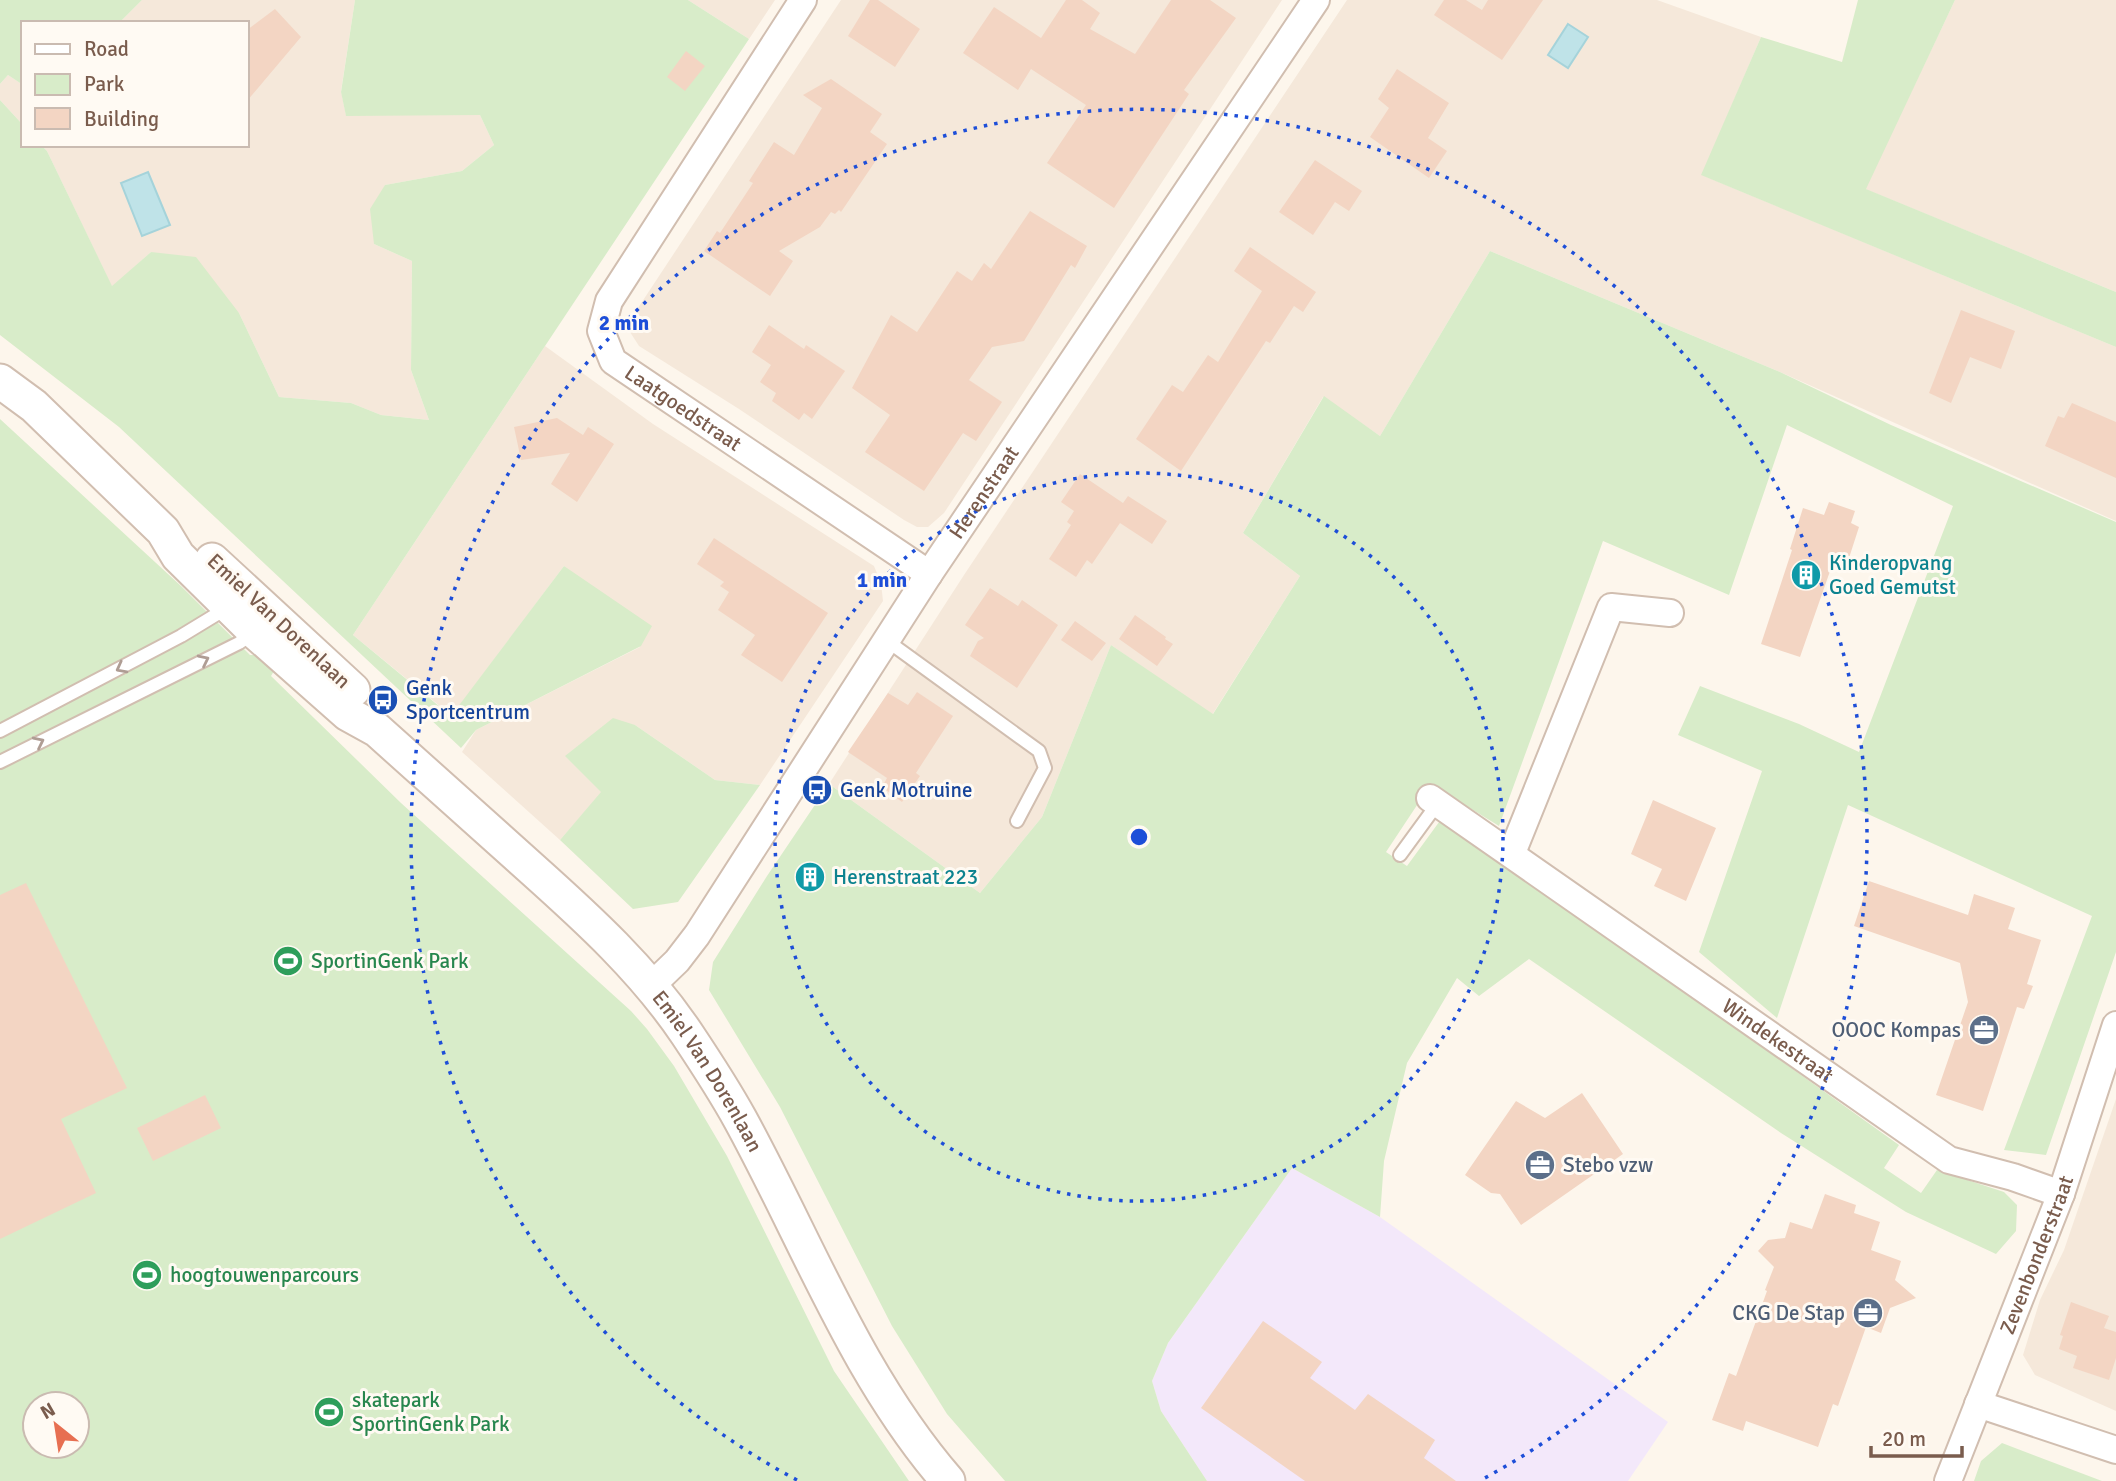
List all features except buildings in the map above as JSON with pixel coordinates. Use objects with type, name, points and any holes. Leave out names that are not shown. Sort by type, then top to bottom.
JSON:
[{"type":"street","name":"Laatgoedstraat","points":[[803,0],[609,301],[601,331],[613,361],[929,574]]},
{"type":"street","name":"Herenstraat","points":[[652,985],[677,961],[697,935],[929,574],[1316,0]]},
{"type":"street","name":"Emiel Van Dorenlaan","points":[[0,381],[34,406],[163,531],[192,542],[236,598],[263,623],[359,696],[377,730],[552,887],[652,985],[687,1034],[740,1118],[870,1372],[926,1456],[948,1481]]},
{"type":"street","points":[[1512,853],[1611,607],[1670,613]]},
{"type":"street","name":"Windekestraat","points":[[1434,800],[1949,1160],[2013,1177],[2061,1194]]},
{"type":"street","name":"Zevenbonderstraat","points":[[1948,1481],[2061,1194],[2116,1025]]},
{"type":"street","points":[[1978,1404],[2116,1450]]},
{"type":"lane","points":[[0,731],[220,615],[236,598]]},
{"type":"lane","points":[[0,762],[239,643],[263,623]]},
{"type":"lane","points":[[886,640],[1039,751],[1045,768],[1017,821]]},
{"type":"lane","points":[[1400,855],[1434,800]]},
{"type":"shaded area","points":[[142,0],[355,0],[341,91],[346,115],[480,115],[494,145],[462,171],[385,185],[374,244],[412,261],[411,370],[429,420],[381,415],[351,403],[279,397],[239,313],[151,252],[112,287],[43,147],[248,147],[248,21],[121,21]]},
{"type":"shaded area","points":[[688,0],[775,0],[749,39]]},
{"type":"shaded area","points":[[841,0],[1282,0],[944,513],[928,527],[917,527],[904,520],[739,409],[639,346],[630,332],[634,314]]},
{"type":"shaded area","points":[[1347,0],[1657,0],[1761,37],[1702,175],[2116,347],[2116,521],[1780,372],[1490,251],[1380,436],[1323,397],[1243,533],[1300,576],[1212,715],[1111,645],[1042,817],[980,893],[829,784],[964,575]]},
{"type":"shaded area","points":[[1955,0],[2116,0],[2116,292],[1865,189]]},
{"type":"shaded area","points":[[8,75],[21,84],[21,123],[0,100],[0,84]]},
{"type":"shaded area","points":[[545,346],[653,424],[874,566],[881,583],[883,601],[760,785],[715,780],[635,725],[602,792],[560,840],[462,752],[476,730],[640,647],[564,566],[452,716],[353,635]]},
{"type":"shaded area","points":[[2116,1099],[2116,1411],[2035,1375],[2023,1355],[2040,1300],[2064,1250]]},
{"type":"shaded area","points":[[1292,1168],[1380,1217],[1668,1422],[1628,1481],[1207,1481],[1161,1411],[1152,1381],[1168,1343]]},
{"type":"green space","points":[[0,0],[142,0],[121,21],[21,21],[21,84],[8,75],[0,84]]},
{"type":"green space","points":[[355,0],[688,0],[749,39],[353,635],[451,716],[564,566],[652,626],[641,646],[476,730],[461,748],[119,427],[0,335],[0,100],[21,123],[21,147],[43,147],[47,151],[112,286],[151,252],[196,257],[239,313],[279,397],[351,403],[381,415],[429,420],[411,370],[412,261],[374,244],[370,209],[385,185],[462,171],[494,145],[480,115],[346,116],[341,92]]},
{"type":"green space","points":[[1858,0],[1955,0],[1866,189],[2116,292],[2116,347],[1701,175],[1761,37],[1842,62]]},
{"type":"green space","points":[[1490,251],[1780,372],[1891,425],[2116,522],[2116,952],[2046,1155],[2004,1150],[2092,916],[1848,805],[1777,1018],[1699,952],[1762,771],[1678,735],[1700,686],[1799,724],[1859,752],[1953,506],[1787,425],[1729,595],[1603,541],[1499,826],[1431,784],[1386,852],[1407,866],[1442,818],[1899,1145],[1884,1168],[1921,1193],[1937,1170],[2004,1192],[2017,1205],[2016,1231],[1996,1254],[1906,1212],[1781,1133],[1529,959],[1479,996],[1457,978],[1407,1063],[1384,1161],[1380,1217],[1292,1168],[1168,1343],[1152,1381],[1161,1411],[1207,1481],[1005,1481],[947,1414],[892,1326],[780,1107],[709,990],[713,962],[829,784],[980,893],[1042,817],[1111,645],[1213,714],[1300,576],[1243,533],[1324,396],[1380,436]]},
{"type":"green space","name":"SportinGenk Park","points":[[0,419],[181,586],[250,655],[256,655],[274,671],[271,676],[401,803],[631,1011],[647,1029],[674,1066],[727,1156],[834,1371],[909,1481],[0,1481]]},
{"type":"green space","points":[[613,718],[635,725],[715,780],[760,785],[678,902],[633,909],[560,840],[601,792],[565,756]]},
{"type":"green space","points":[[2002,1443],[2102,1481],[1974,1481],[1981,1461]]},
{"type":"water","points":[[1568,24],[1588,37],[1568,68],[1548,55]]},
{"type":"water","points":[[148,172],[170,225],[142,236],[121,183]]},
{"type":"place","name":"Kinderopvang Goed Gemutst","points":[[1806,575]]},
{"type":"place","name":"Genk Sportcentrum","points":[[383,700]]},
{"type":"place","name":"Genk Motruine","points":[[817,790]]},
{"type":"place","name":"Herenstraat 223","points":[[810,877]]},
{"type":"place","name":"SportinGenk Park","points":[[288,961]]},
{"type":"place","name":"OOOC Kompas","points":[[1984,1030]]},
{"type":"place","name":"Stebo vzw","points":[[1540,1165]]},
{"type":"place","name":"hoogtouwenparcours","points":[[147,1275]]},
{"type":"place","name":"CKG De Stap","points":[[1868,1313]]},
{"type":"place","name":"skatepark SportinGenk Park","points":[[329,1412]]}]
